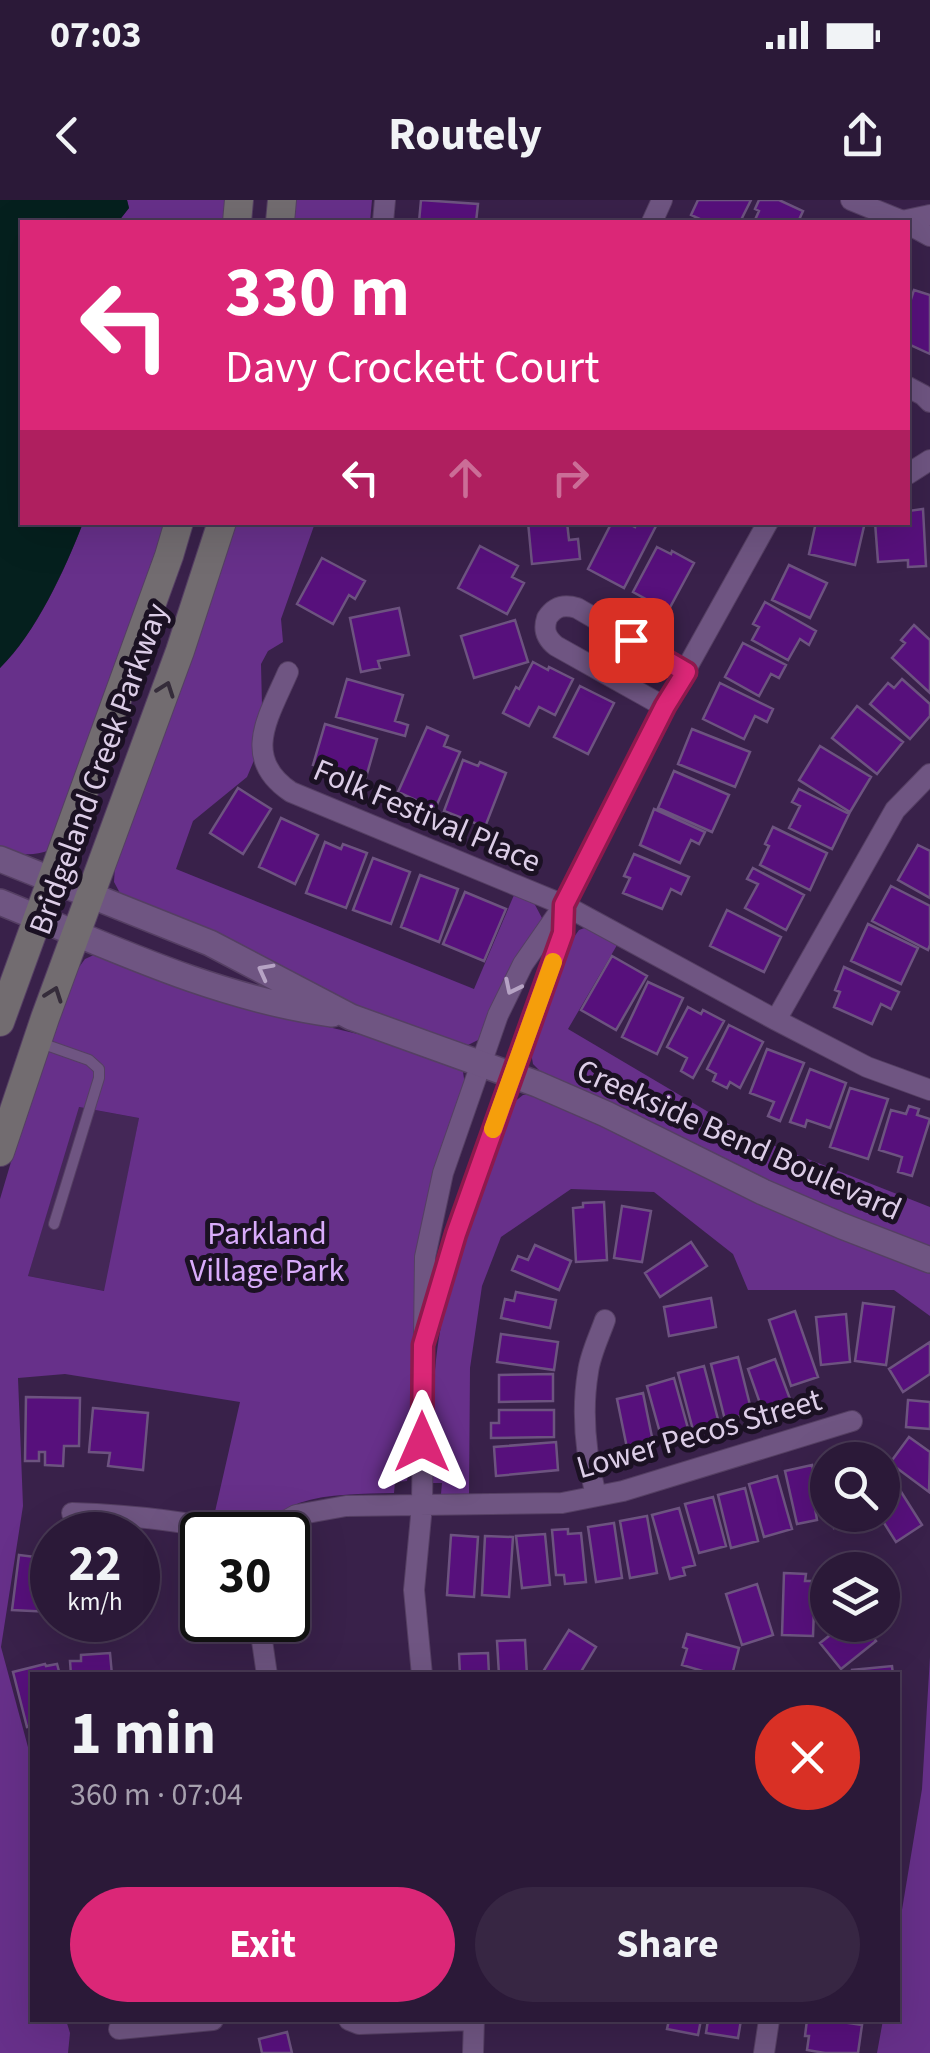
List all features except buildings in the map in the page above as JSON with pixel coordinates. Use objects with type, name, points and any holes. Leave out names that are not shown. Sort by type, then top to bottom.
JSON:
[{"type":"main road","name":"Bridgeland Creek Parkway","points":[[0,1022],[178,525]]},
{"type":"main road","name":"Bridgeland Creek Parkway","points":[[0,1152],[192,617],[221,525]]},
{"type":"street","points":[[851,200],[899,220]]},
{"type":"street","points":[[910,387],[930,402]]},
{"type":"street","points":[[422,1672],[414,1590],[422,1506],[426,1257],[443,1173],[498,1015],[523,964],[564,905],[665,706],[766,525]]},
{"type":"street","points":[[665,706],[556,646],[545,632],[546,618],[557,607],[577,608],[686,672]]},
{"type":"street","name":"Folk Festival Place","points":[[288,672],[261,743],[263,758],[278,784],[564,905],[868,1067],[930,1090]]},
{"type":"street","points":[[776,1020],[895,810],[930,774]]},
{"type":"street","name":"Creekside Bend Boulevard","points":[[0,858],[210,942],[352,1016],[606,1114],[763,1192],[930,1260]]},
{"type":"street","name":"Creekside Bend Boulevard","points":[[0,902],[197,983],[289,1008],[352,1016]]},
{"type":"street","points":[[423,1345],[456,1234],[563,933],[564,905]]},
{"type":"street","points":[[596,1496],[584,1415],[588,1370],[605,1320]]},
{"type":"street","name":"Lower Pecos Street","points":[[310,1512],[346,1506],[562,1503],[623,1491],[852,1421]]},
{"type":"street","points":[[262,1642],[267,1672]]},
{"type":"street","points":[[119,2028],[190,2022]]},
{"type":"street","points":[[354,2022],[416,2022]]},
{"type":"street","points":[[473,2022],[473,2053]]},
{"type":"street","points":[[764,2053],[769,2022]]},
{"type":"lane","points":[[37,1042],[89,1060],[99,1069],[54,1224]]},
{"type":"shaded area","points":[[0,200],[127,200],[129,208],[120,220],[20,220],[20,525],[82,525],[37,619],[0,668]]},
{"type":"shaded area","points":[[78,1107],[139,1118],[105,1291],[28,1276]]},
{"type":"green space","points":[[127,200],[228,200],[226,220],[120,220],[129,208]]},
{"type":"green space","points":[[291,200],[372,200],[370,220],[289,220]]},
{"type":"green space","points":[[82,525],[167,525],[50,850],[19,853],[0,847],[0,668],[26,637],[58,580]]},
{"type":"green space","points":[[234,525],[314,525],[281,619],[283,642],[268,651],[261,664],[262,706],[255,735],[255,758],[247,777],[193,821],[176,869],[474,989],[514,895],[534,903],[542,918],[482,1038],[468,1045],[353,1005],[258,954],[121,895],[114,882],[115,866]]},
{"type":"green space","points":[[587,927],[620,940],[568,1029],[749,1136],[930,1207],[930,1249],[776,1187],[626,1110],[541,1072],[533,1064],[530,1047],[574,937]]},
{"type":"green space","name":"Parkland Village Park","points":[[96,954],[295,1019],[387,1041],[455,1065],[463,1072],[465,1085],[420,1262],[408,1475],[407,1481],[395,1482],[394,1493],[310,1500],[285,1512],[215,1512],[240,1402],[65,1374],[18,1378],[23,1506],[1,1647],[30,1755],[30,2022],[67,2022],[68,2053],[0,2053],[0,1199],[27,1108],[77,970],[85,959]],"holes":[[[79,1107],[139,1118],[104,1291],[28,1276]]]},
{"type":"green space","points":[[533,1094],[930,1271],[930,1316],[894,1290],[748,1290],[733,1254],[654,1192],[571,1189],[501,1237],[482,1286],[470,1368],[469,1496],[441,1494],[442,1483],[432,1483],[433,1406],[436,1360],[448,1293],[467,1228],[514,1102]]},
{"type":"green space","points":[[930,1657],[930,2053],[877,2053],[883,2022],[900,2022],[900,1922],[922,1789]]},
{"type":"slow traffic","points":[[493,1129],[553,962]]},
{"type":"route","points":[[422,1442],[423,1345],[456,1234],[563,933],[564,905],[686,672],[631,640]]}]
